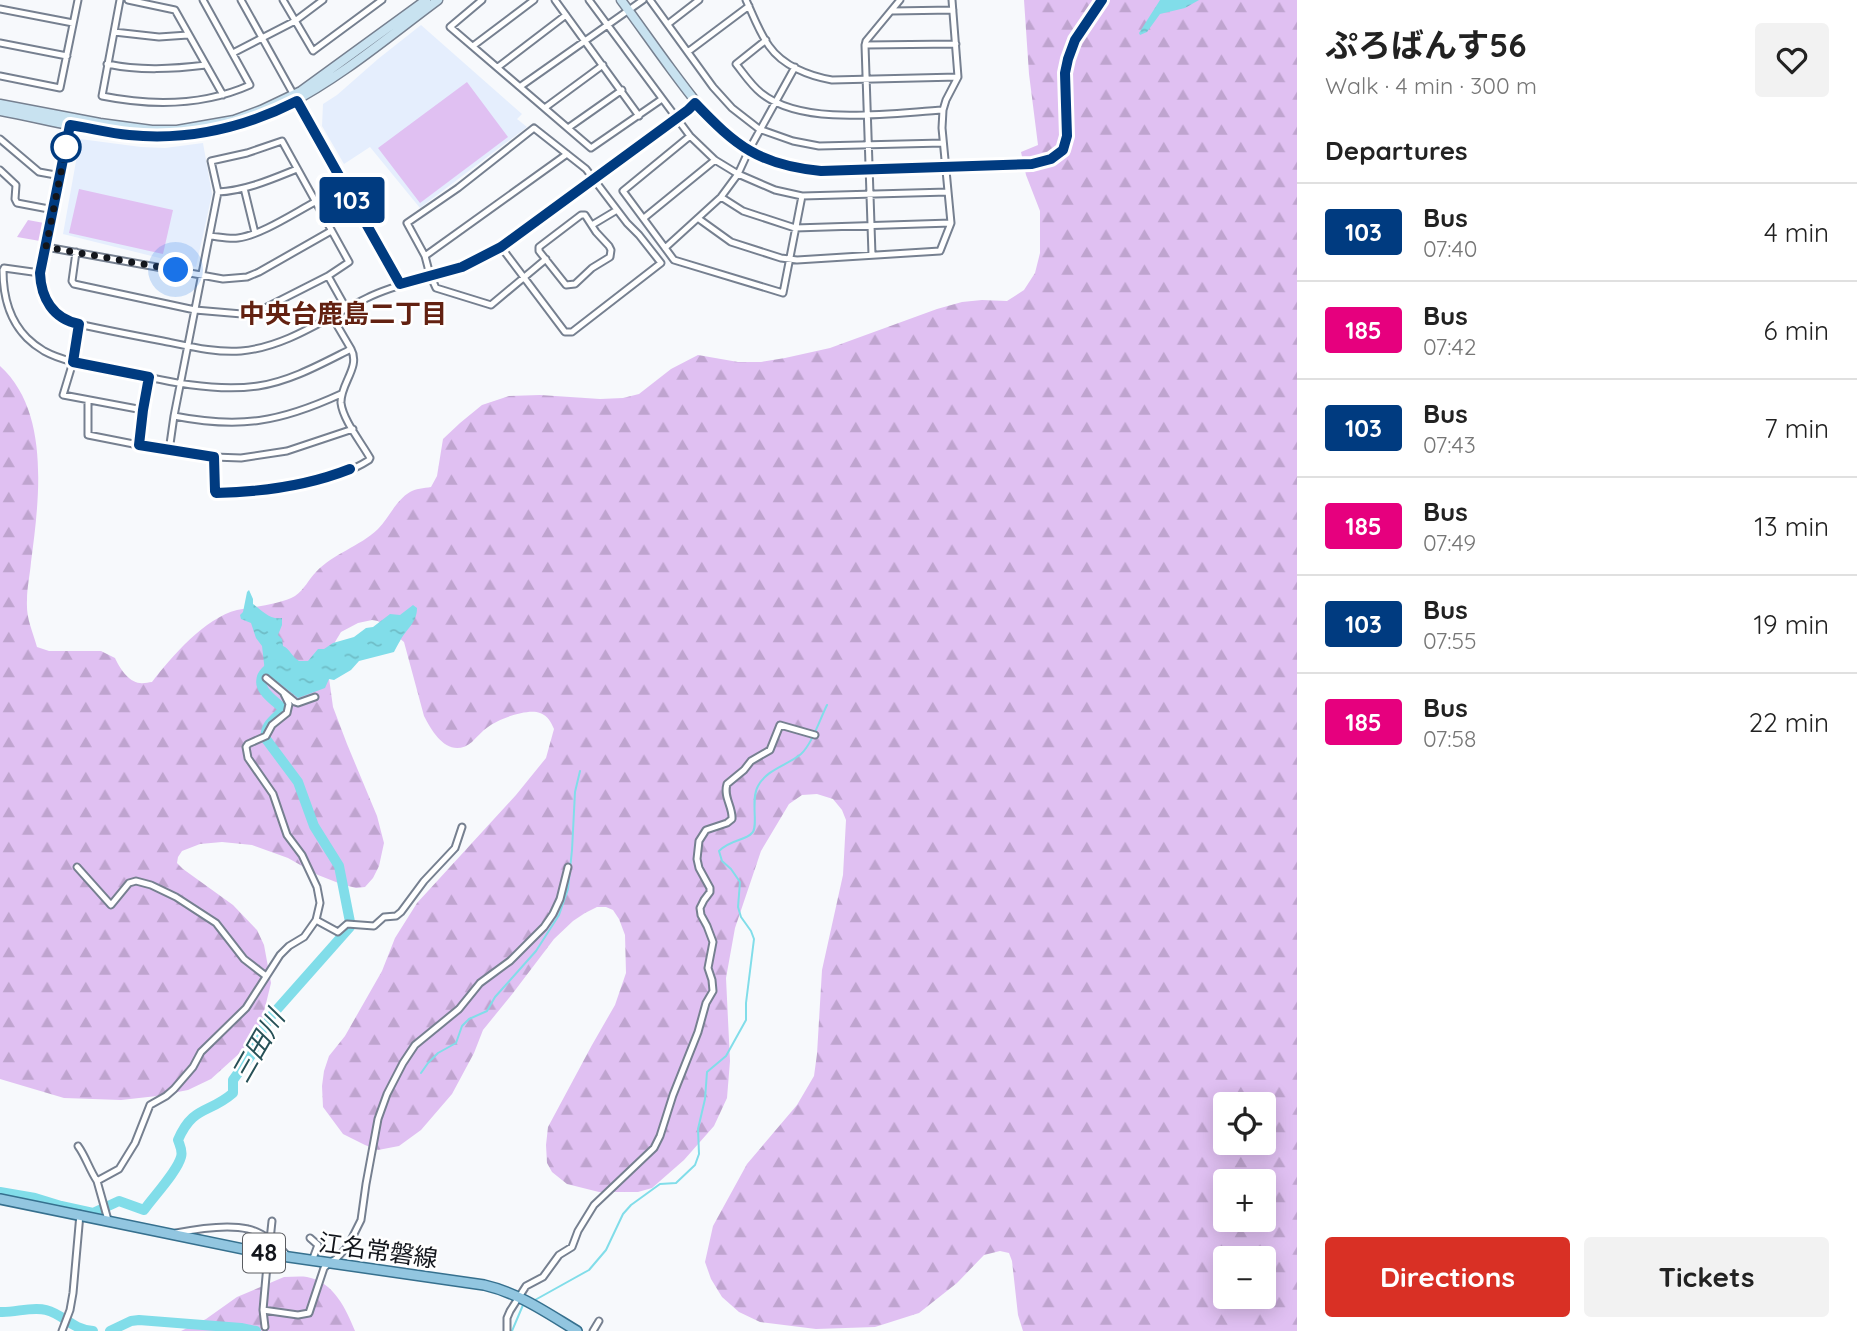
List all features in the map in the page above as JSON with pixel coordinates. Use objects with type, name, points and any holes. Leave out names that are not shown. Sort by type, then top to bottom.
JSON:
[{"type":"main road","name":"江名常磐線","points":[[0,1199],[268,1254],[502,1289],[527,1300],[577,1331]]},
{"type":"street","points":[[0,76],[60,88],[78,0]]},
{"type":"street","points":[[120,0],[102,96],[154,103],[182,102],[223,95],[250,85],[203,0]]},
{"type":"street","points":[[128,0],[175,10],[223,95]]},
{"type":"street","points":[[241,0],[400,284]]},
{"type":"street","points":[[284,0],[313,51],[382,0]]},
{"type":"street","points":[[233,53],[295,21],[323,0]]},
{"type":"street","points":[[296,98],[426,0]]},
{"type":"street","points":[[0,104],[125,135],[178,137],[220,131],[266,116],[327,82],[438,0]]},
{"type":"street","points":[[482,0],[450,27],[591,148],[662,99]]},
{"type":"street","points":[[473,46],[534,0]]},
{"type":"street","points":[[555,0],[639,116]]},
{"type":"street","points":[[589,0],[690,136],[715,160],[738,174],[775,190],[802,195],[948,192]]},
{"type":"street","points":[[621,0],[695,103],[719,129],[749,150],[777,164],[821,171],[1032,164],[1051,159],[1063,150],[1067,136],[1065,73],[1068,59],[1075,40],[1102,0]]},
{"type":"street","points":[[521,86],[643,0]]},
{"type":"street","points":[[650,0],[719,94],[732,108],[761,130],[818,146],[943,143]]},
{"type":"street","points":[[668,24],[699,0]]},
{"type":"street","points":[[872,255],[865,45],[900,0]]},
{"type":"street","points":[[699,219],[731,242],[789,259],[940,251],[951,223],[943,143],[943,110],[958,76],[952,0]]},
{"type":"street","points":[[689,51],[747,3],[769,46],[794,67],[813,77],[832,80],[958,76]]},
{"type":"street","points":[[0,9],[74,23]]},
{"type":"street","points":[[892,11],[953,10]]},
{"type":"street","points":[[498,67],[566,15]]},
{"type":"street","points":[[114,32],[159,37],[188,35]]},
{"type":"street","points":[[766,40],[736,64],[761,94],[796,110],[867,114],[943,110]]},
{"type":"street","points":[[0,43],[67,56]]},
{"type":"street","points":[[865,45],[956,44]]},
{"type":"street","points":[[107,64],[171,70],[206,65]]},
{"type":"street","points":[[546,107],[603,65]]},
{"type":"street","points":[[666,248],[721,197],[738,174],[794,67]]},
{"type":"street","points":[[568,128],[622,90]]},
{"type":"street","points":[[71,121],[40,273],[43,295],[50,307],[58,316],[69,322],[188,346],[239,351],[266,347],[400,284],[462,267],[501,247],[695,103]]},
{"type":"street","points":[[0,111],[71,121]]},
{"type":"street","points":[[501,247],[524,277],[565,332],[572,332],[661,263],[586,169],[534,128],[407,223],[425,256],[436,288],[491,305],[524,277],[546,259]]},
{"type":"street","points":[[690,136],[622,191],[674,260],[783,293],[802,195]]},
{"type":"street","points":[[0,139],[39,172],[61,177]]},
{"type":"street","points":[[76,252],[72,281],[74,284],[195,310],[231,314],[253,312],[276,303],[349,262],[282,141],[211,161],[218,192],[201,275],[195,310],[174,416],[169,451]]},
{"type":"street","points":[[425,256],[568,154]]},
{"type":"street","points":[[644,218],[715,160]]},
{"type":"street","points":[[218,192],[244,188],[297,169]]},
{"type":"street","points":[[0,170],[16,185],[15,199],[18,203],[54,210]]},
{"type":"street","points":[[244,188],[255,233]]},
{"type":"street","points":[[721,197],[743,211],[795,228],[951,223]]},
{"type":"street","points":[[210,236],[241,238],[315,202]]},
{"type":"street","points":[[593,225],[617,210]]},
{"type":"street","points":[[581,215],[585,215],[593,225],[609,246],[611,254],[575,284],[566,285],[546,259],[539,251],[541,244],[581,215]]},
{"type":"street","points":[[46,247],[223,279],[247,277],[259,272],[331,231]]},
{"type":"street","points":[[40,273],[4,268],[3,288],[6,303],[26,338],[44,351],[73,362],[181,383],[257,387],[290,379],[351,349]]},
{"type":"street","points":[[328,276],[346,308]]},
{"type":"street","points":[[214,457],[216,493],[254,492],[307,483],[369,460],[343,412],[341,394],[350,376],[354,354],[331,315]]},
{"type":"street","points":[[79,324],[64,396],[143,410]]},
{"type":"street","points":[[139,445],[149,377]]},
{"type":"street","points":[[174,416],[228,423],[262,421],[318,405],[341,394]]},
{"type":"street","points":[[88,400],[88,435],[214,457],[241,458],[287,451],[353,429]]},
{"type":"street","points":[[265,678],[295,702],[315,697]]},
{"type":"street","points":[[97,1181],[119,1169],[135,1143],[150,1105],[174,1089],[193,1067],[201,1052],[246,1008],[280,955],[304,937],[316,920],[320,903],[317,887],[302,855],[287,835],[273,794],[248,758],[246,747],[265,736],[272,725],[287,713],[288,701],[284,694]]},
{"type":"street","points":[[507,1331],[507,1318],[527,1300],[526,1286],[543,1277],[556,1258],[572,1247],[578,1231],[594,1205],[654,1148],[660,1136],[706,1003],[713,991],[708,968],[713,942],[700,908],[710,888],[699,868],[697,854],[699,841],[705,830],[732,819],[726,794],[727,784],[751,761],[770,750],[780,725],[815,735]]},
{"type":"street","points":[[316,920],[338,932],[346,925],[374,926],[384,917],[396,916],[455,848],[462,827]]},
{"type":"street","points":[[77,867],[111,905],[129,883],[136,881],[152,885],[176,897],[216,923],[244,960],[266,976]]},
{"type":"street","points":[[263,1310],[298,1315],[309,1313],[324,1268],[348,1246],[361,1220],[380,1111],[403,1063],[415,1045],[458,1009],[480,983],[519,954],[544,928],[560,899],[568,867]]},
{"type":"street","points":[[78,1146],[97,1181],[108,1220]]},
{"type":"street","points":[[62,1331],[73,1293],[80,1214]]},
{"type":"street","points":[[270,1240],[272,1222]]},
{"type":"street","points":[[172,1233],[211,1228],[248,1229],[270,1240],[288,1257]]},
{"type":"street","points":[[310,1238],[318,1245],[312,1261]]},
{"type":"street","points":[[265,1327],[263,1310],[268,1254]]},
{"type":"street","points":[[593,1331],[598,1321]]},
{"type":"shaded area","points":[[421,25],[522,114],[517,119],[527,127],[420,208],[370,147],[344,164],[322,126],[323,104]]},
{"type":"shaded area","points":[[80,139],[165,148],[203,143],[212,194],[196,267],[63,234]]},
{"type":"green space","points":[[1024,0],[1297,0],[1297,1331],[1023,1331],[1018,1315],[1012,1261],[1009,1253],[1000,1251],[984,1255],[957,1283],[919,1313],[875,1327],[816,1329],[760,1322],[739,1312],[722,1297],[705,1262],[713,1226],[747,1164],[797,1105],[814,1076],[822,970],[843,875],[846,820],[833,799],[817,794],[802,795],[789,804],[761,851],[735,928],[726,978],[730,1061],[727,1098],[714,1126],[684,1160],[652,1188],[638,1192],[599,1192],[567,1184],[552,1172],[547,1163],[548,1127],[615,1005],[626,973],[625,935],[613,910],[606,907],[597,907],[585,913],[554,939],[483,1030],[452,1094],[421,1130],[399,1146],[378,1150],[343,1134],[323,1107],[322,1086],[329,1056],[345,1036],[382,971],[395,938],[417,903],[516,795],[546,758],[554,729],[543,714],[521,713],[493,724],[464,747],[456,748],[443,742],[424,716],[404,642],[378,621],[358,623],[341,632],[335,642],[328,671],[333,707],[377,816],[384,843],[379,866],[373,878],[365,887],[356,888],[341,884],[288,858],[252,845],[222,842],[200,844],[182,851],[178,857],[177,863],[183,869],[233,905],[257,930],[264,945],[271,983],[261,1024],[242,1051],[211,1079],[188,1090],[157,1096],[121,1100],[64,1098],[0,1079],[0,366],[16,385],[27,407],[38,458],[37,512],[27,590],[27,607],[37,647],[49,651],[101,651],[115,658],[132,680],[152,682],[201,629],[225,614],[295,596],[323,565],[378,529],[405,495],[414,490],[431,487],[437,476],[443,439],[482,405],[509,396],[623,398],[639,394],[671,369],[698,355],[738,362],[785,358],[830,348],[962,302],[1007,301],[1024,290],[1035,273],[1040,253],[1040,211],[1026,175],[1021,152],[1038,145],[1029,74]]},
{"type":"green space","points":[[467,82],[508,137],[420,203],[378,148]]},
{"type":"green space","points":[[79,189],[173,210],[163,254],[69,233]]},
{"type":"green space","points":[[28,220],[44,223],[40,241],[17,237]]},
{"type":"green space","points":[[284,1277],[307,1277],[325,1284],[338,1298],[355,1331],[181,1331],[206,1319],[237,1297]]},
{"type":"water","points":[[1160,0],[1199,0],[1185,8],[1160,14],[1147,32],[1140,35],[1139,33]]},
{"type":"water","points":[[249,590],[253,604],[269,616],[282,618],[278,635],[283,646],[299,661],[308,661],[318,649],[354,637],[390,614],[400,615],[413,605],[417,608],[417,613],[394,652],[359,661],[351,670],[334,680],[329,679],[325,688],[298,698],[265,672],[262,646],[251,623],[241,619],[240,615]]},
{"type":"waterway","name":"三田川","points":[[273,664],[263,675],[262,687],[283,709],[268,726],[266,739],[298,782],[314,826],[339,866],[350,922]]},
{"type":"waterway","points":[[535,1300],[589,1270],[606,1250],[623,1214],[631,1205],[660,1184],[676,1183],[695,1165],[699,1154],[698,1129],[705,1099],[707,1072],[726,1056],[746,1020],[754,939],[738,907],[740,882],[722,861],[719,851],[752,833],[758,786],[767,775],[805,750],[827,705]]},
{"type":"waterway","points":[[421,1073],[438,1053],[456,1043],[462,1026],[469,1019],[487,1011],[495,997],[536,951],[559,915],[568,889],[575,792],[580,771]]},
{"type":"waterway","name":"三田川","points":[[0,1192],[93,1213],[119,1201],[144,1210],[179,1163],[182,1153],[178,1140],[184,1129],[196,1115],[233,1093],[233,1080],[252,1054],[258,1037],[272,1015],[350,927]]},
{"type":"waterway","points":[[512,1331],[523,1305]]},
{"type":"waterway","points":[[0,1312],[46,1310],[79,1328],[93,1331]]},
{"type":"waterway","points":[[110,1331],[139,1320],[256,1331]]},
{"type":"bus line","name":"103","points":[[350,469],[307,483],[274,489],[216,493],[214,457],[139,445],[149,377],[73,362],[79,324],[58,316],[43,295],[40,273],[70,125],[125,135],[178,137],[220,131],[245,124],[297,101],[400,284],[462,267],[501,247],[695,103],[719,129],[735,141],[763,158],[798,169],[821,171],[1032,164],[1051,159],[1063,150],[1067,136],[1065,73],[1068,59],[1075,40],[1102,0]]},
{"type":"district","name":"中央台鹿島二丁目","points":[[343,314]]},
{"type":"route","points":[[66,147],[46,247],[176,270]]}]
